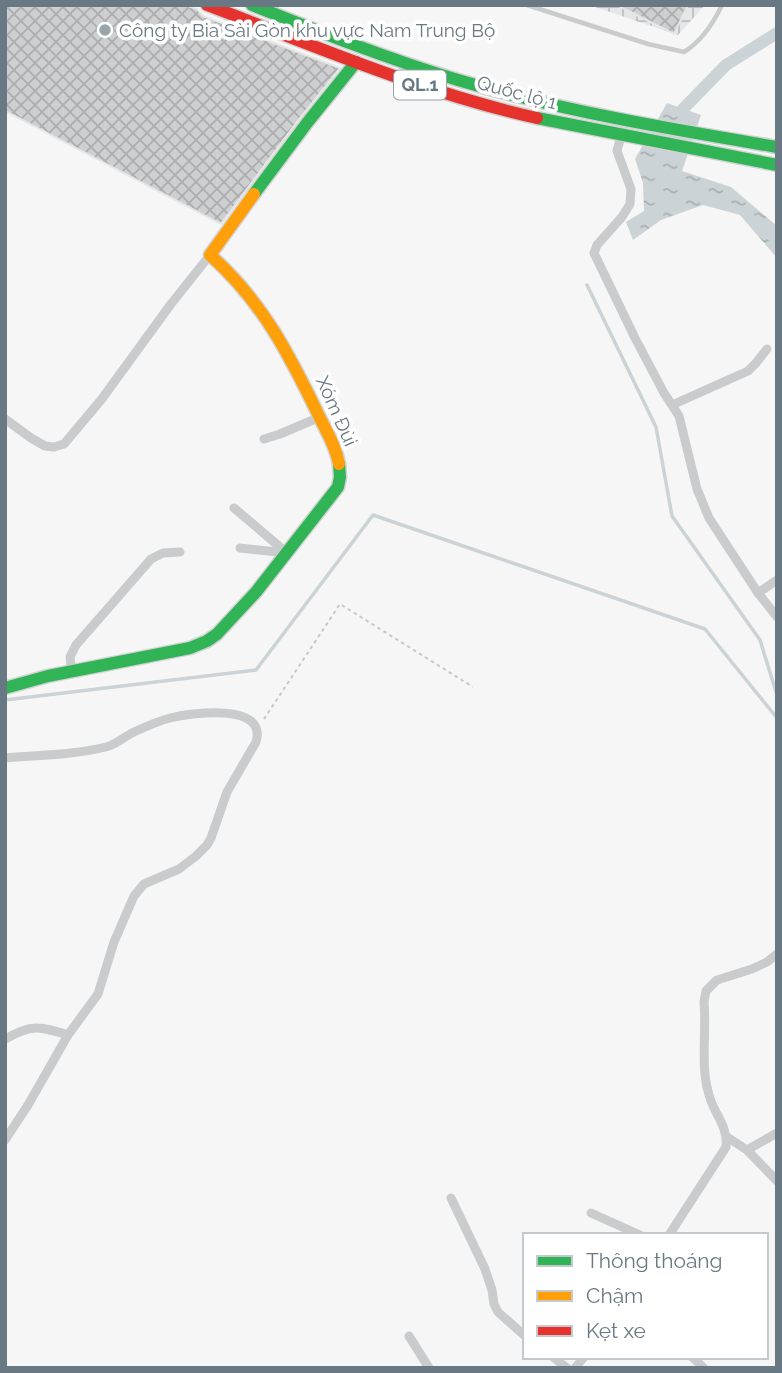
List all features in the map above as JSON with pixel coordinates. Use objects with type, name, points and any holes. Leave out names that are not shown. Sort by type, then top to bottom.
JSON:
[{"type":"main road","name":"Quốc lộ 1","points":[[207,5],[410,82],[513,113],[777,165]]},
{"type":"main road","name":"Quốc lộ 1","points":[[252,5],[288,16],[332,37],[457,79],[527,99],[623,121],[777,147]]},
{"type":"main road","points":[[210,255],[356,61]]},
{"type":"main road","name":"Xóm Đùi","points":[[5,688],[48,676],[190,648],[207,641],[256,593],[338,487],[340,476],[332,442],[305,385],[275,331],[250,296],[210,255]]},
{"type":"street","points":[[621,136],[617,151],[631,189],[631,204],[597,245],[594,253],[635,338],[679,416],[701,503],[758,593],[777,617]]},
{"type":"street","points":[[5,419],[45,446],[64,444],[101,400],[210,255]]},
{"type":"street","points":[[672,405],[748,371],[767,349]]},
{"type":"street","points":[[264,439],[320,417]]},
{"type":"street","points":[[234,508],[286,553]]},
{"type":"street","points":[[240,548],[286,553]]},
{"type":"street","points":[[72,672],[70,657],[76,645],[137,573],[151,559],[163,553],[180,552]]},
{"type":"street","points":[[758,593],[777,580]]},
{"type":"street","points":[[5,758],[74,753],[108,746],[133,732],[183,716],[231,713],[247,717],[257,728],[258,736],[227,792],[206,845],[179,869],[139,888],[119,929],[98,994],[68,1034],[5,1140]]},
{"type":"street","points":[[670,1233],[726,1147],[727,1137],[710,1099],[705,1078],[706,991],[717,980],[752,969],[777,954]]},
{"type":"street","points":[[5,1039],[30,1027],[68,1034]]},
{"type":"street","points":[[747,1150],[777,1133]]},
{"type":"street","points":[[727,1137],[747,1150],[777,1181]]},
{"type":"street","points":[[451,1198],[485,1269],[498,1312],[523,1334]]},
{"type":"street","points":[[591,1213],[636,1233]]},
{"type":"street","points":[[409,1336],[429,1368]]},
{"type":"lane","points":[[527,5],[648,44],[684,52],[697,44],[722,5]]},
{"type":"path","points":[[257,728],[340,604],[473,687]]},
{"type":"shaded area","points":[[589,5],[705,5],[678,35]]},
{"type":"water","points":[[667,103],[701,115],[682,171],[731,187],[777,226],[777,258],[740,215],[703,205],[661,220],[633,240],[626,222],[644,211],[643,183],[635,159]]},
{"type":"building","points":[[5,5],[185,5],[197,9],[203,16],[340,68],[221,224],[5,111]]},
{"type":"building","points":[[617,5],[688,5],[674,34]]},
{"type":"waterway","points":[[683,109],[726,65],[777,33]]},
{"type":"waterway","points":[[587,285],[656,427],[672,516],[760,640],[777,695]]},
{"type":"waterway","points":[[5,700],[256,670],[373,515],[705,629],[777,718]]},
{"type":"traffic: fast","points":[[252,5],[380,54],[497,91],[616,118],[777,147]]},
{"type":"traffic: fast","points":[[254,194],[356,62]]},
{"type":"traffic: fast","points":[[537,118],[777,165]]},
{"type":"traffic: fast","points":[[5,688],[48,676],[190,648],[207,641],[217,634],[256,592],[338,487],[339,464]]},
{"type":"traffic: slow","points":[[254,194],[210,255],[245,291],[273,329],[336,451],[339,464]]},
{"type":"traffic: jam","points":[[207,5],[411,82],[537,118]]},
{"type":"place","name":"Công ty Bia Sài Gòn khu vực Nam Trung Bộ","points":[[105,30]]}]
